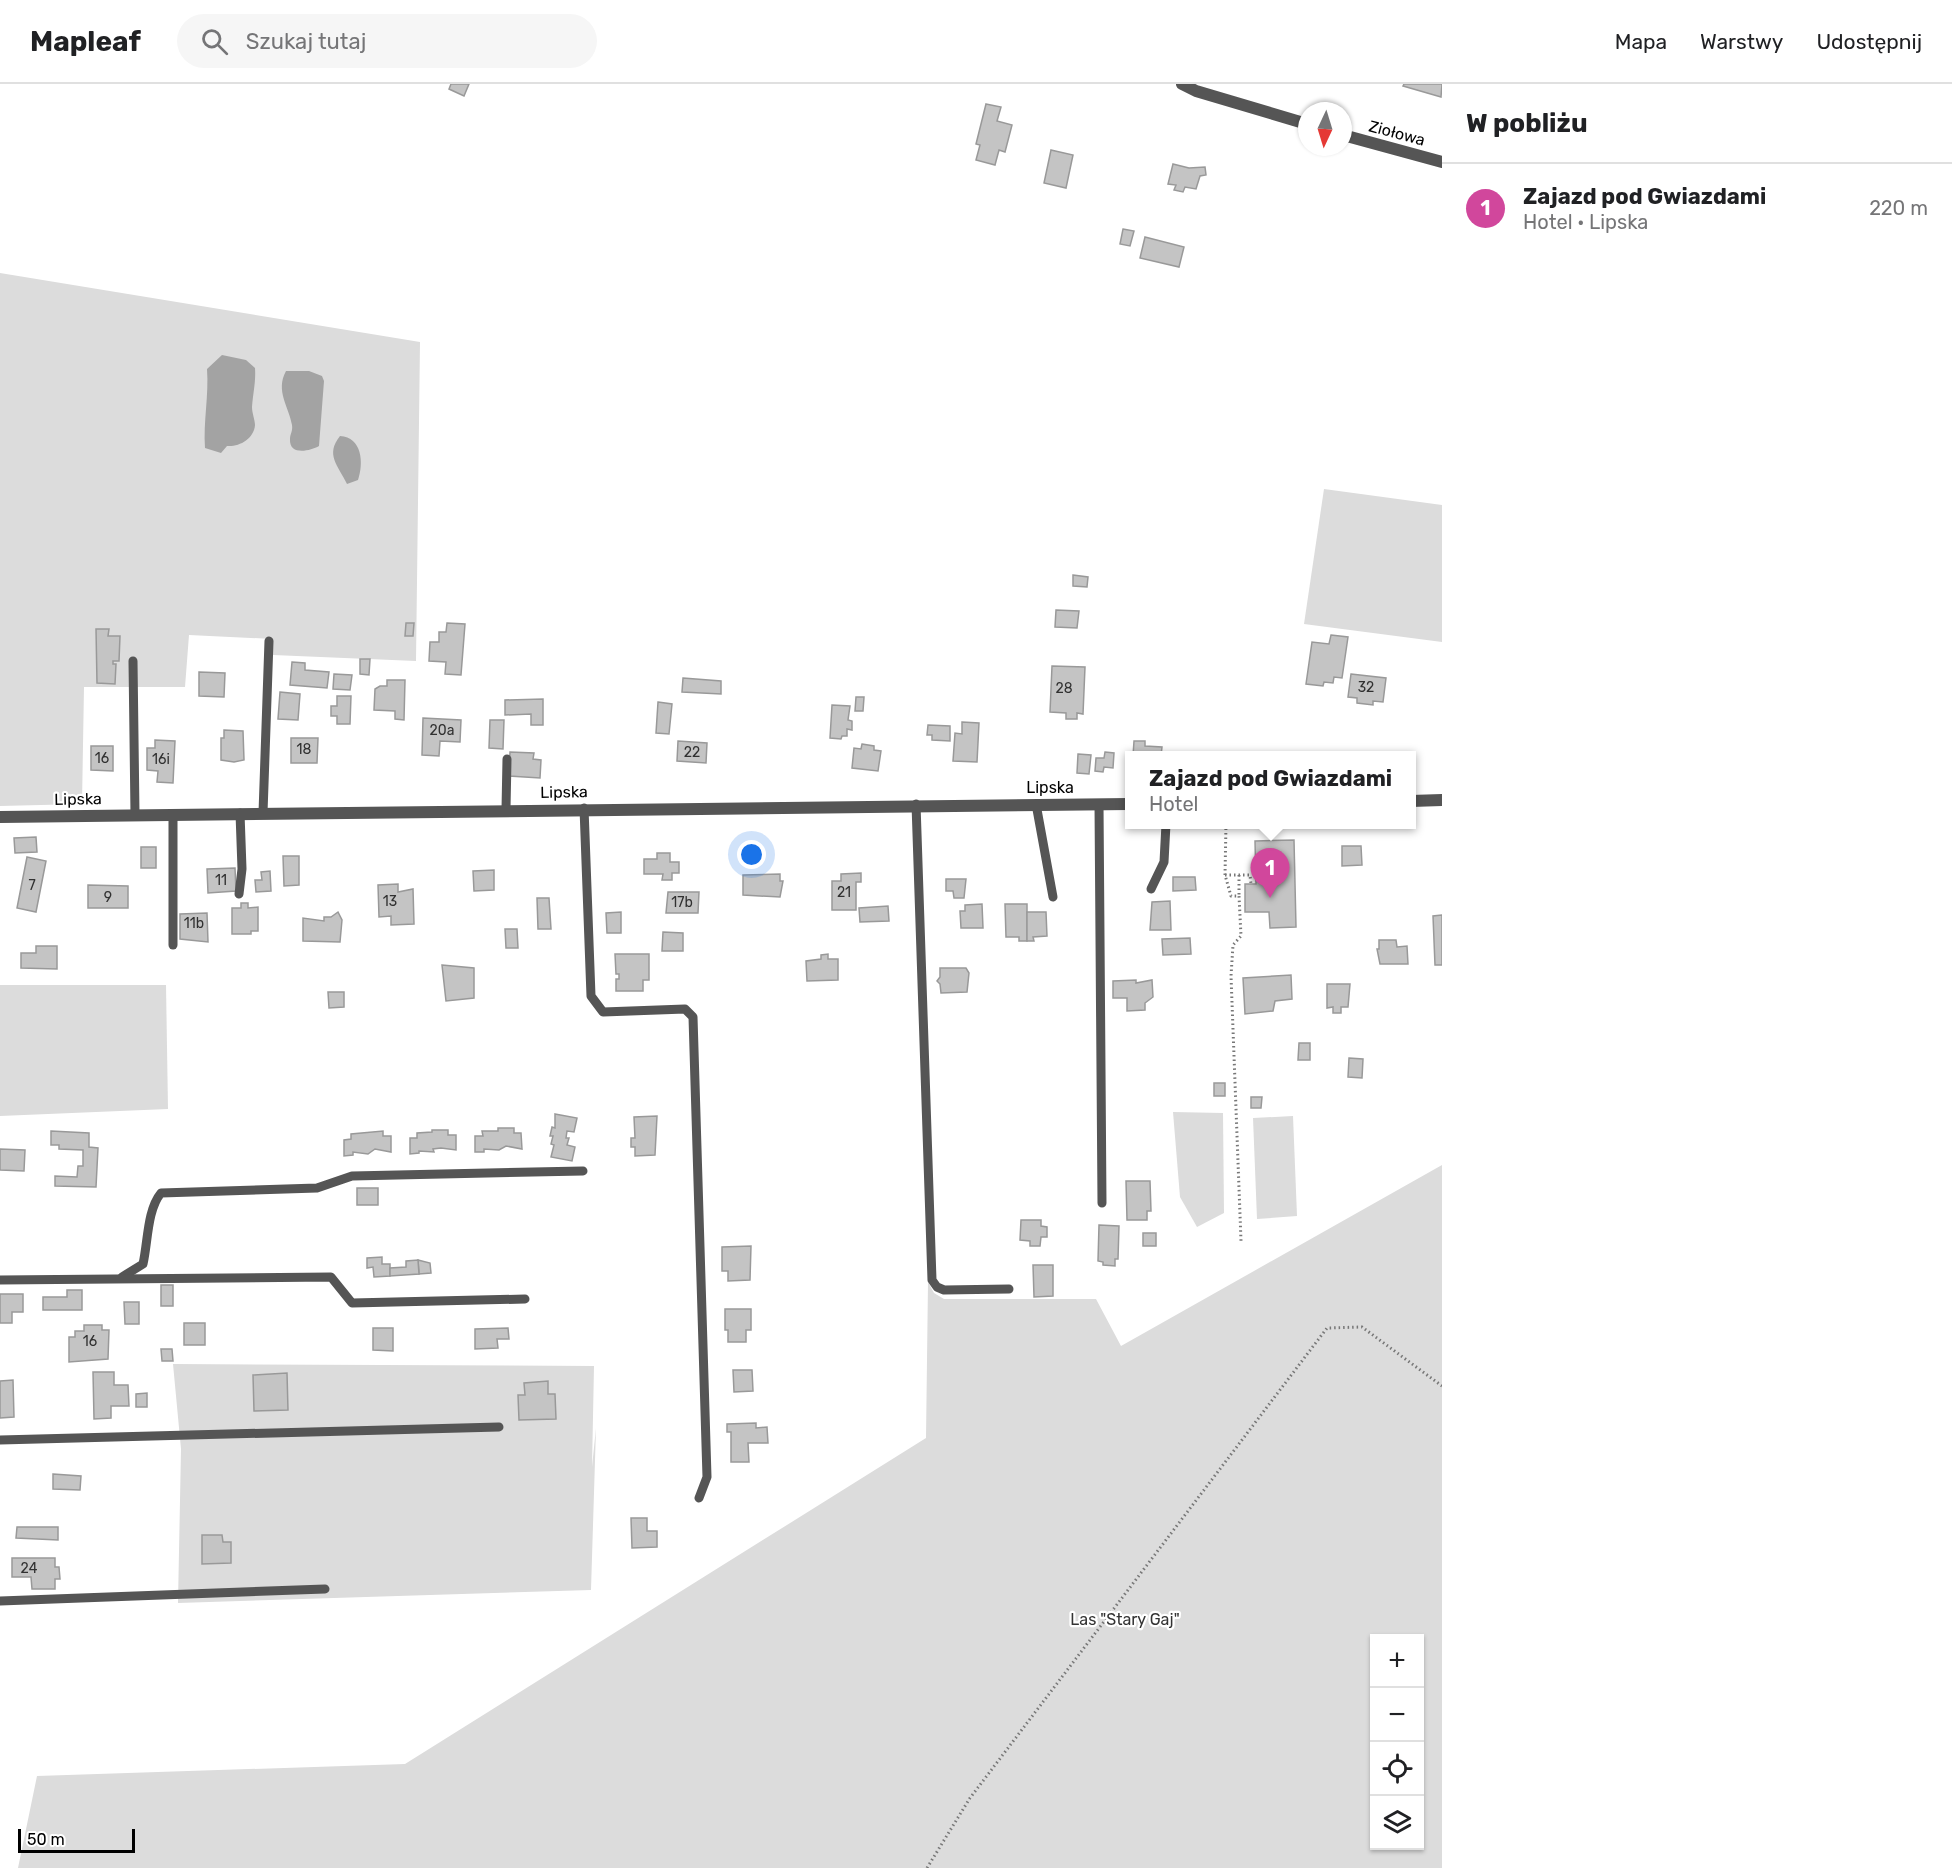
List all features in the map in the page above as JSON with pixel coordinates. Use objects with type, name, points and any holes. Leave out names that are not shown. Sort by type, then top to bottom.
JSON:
[{"type":"street","points":[[1182,84],[1196,91],[1298,121]]},
{"type":"street","name":"Ziołowa","points":[[1352,137],[1442,162]]},
{"type":"street","points":[[1416,801],[1442,800]]},
{"type":"street","name":"Lipska","points":[[0,817],[916,804],[1125,804]]},
{"type":"lane","points":[[262,813],[269,641]]},
{"type":"lane","points":[[133,661],[135,814]]},
{"type":"lane","points":[[506,809],[507,759]]},
{"type":"lane","points":[[916,804],[932,1280],[937,1287],[944,1290],[1009,1289]]},
{"type":"lane","points":[[1036,804],[1053,897]]},
{"type":"lane","points":[[1099,804],[1102,1203]]},
{"type":"lane","points":[[584,808],[591,996],[603,1012],[685,1009],[693,1017],[707,1477],[699,1498]]},
{"type":"lane","points":[[240,813],[242,869],[240,894]]},
{"type":"lane","points":[[173,814],[173,945]]},
{"type":"lane","points":[[1150,889],[1164,862],[1166,829]]},
{"type":"lane","points":[[120,1279],[143,1264],[149,1239],[152,1204],[161,1193],[317,1188],[352,1176],[583,1172]]},
{"type":"lane","points":[[0,1280],[332,1276],[352,1303],[525,1299]]},
{"type":"lane","points":[[0,1440],[499,1427]]},
{"type":"lane","points":[[0,1601],[325,1589]]},
{"type":"path","points":[[1226,829],[1225,875],[1231,896],[1239,896]]},
{"type":"path","points":[[1239,874],[1241,936],[1233,945],[1231,976],[1241,1241]]},
{"type":"path","points":[[1225,875],[1250,874],[1251,884]]},
{"type":"path","points":[[927,1868],[970,1798],[1327,1328],[1362,1328],[1442,1386]]},
{"type":"green space","points":[[0,273],[420,342],[416,661],[273,655],[273,639],[189,635],[185,687],[84,687],[82,804],[0,806]]},
{"type":"green space","points":[[1324,489],[1442,505],[1442,642],[1304,624]]},
{"type":"green space","points":[[0,985],[166,985],[168,1109],[0,1116]]},
{"type":"green space","points":[[1173,1112],[1223,1113],[1224,1213],[1197,1227],[1180,1197]]},
{"type":"green space","points":[[1293,1116],[1297,1216],[1257,1219],[1253,1118]]},
{"type":"green space","name":"Las \"Stary Gaj\"","points":[[1442,1165],[1442,1868],[18,1868],[37,1776],[405,1764],[926,1438],[928,1282],[934,1293],[944,1299],[1096,1299],[1121,1346]]},
{"type":"green space","points":[[173,1364],[594,1366],[592,1467],[596,1428],[591,1590],[178,1603],[181,1449]]},
{"type":"shaded area","points":[[222,355],[246,360],[255,368],[252,407],[255,425],[249,438],[236,445],[227,446],[221,453],[205,448],[205,438],[207,369]]},
{"type":"shaded area","points":[[286,371],[309,371],[322,376],[324,381],[319,446],[315,448],[301,451],[293,448],[291,444],[292,425],[282,392]]},
{"type":"shaded area","points":[[340,436],[353,441],[360,452],[361,466],[358,480],[347,484],[333,455]]},
{"type":"building","points":[[451,84],[469,84],[464,96],[449,89]]},
{"type":"building","points":[[1404,84],[1442,84],[1441,97],[1403,86]]},
{"type":"building","points":[[986,104],[1001,107],[997,121],[1012,125],[1005,152],[999,150],[995,165],[976,160],[980,145],[976,144]]},
{"type":"building","points":[[1051,150],[1073,155],[1066,188],[1044,183]]},
{"type":"building","points":[[1173,164],[1189,168],[1205,167],[1206,175],[1200,176],[1196,189],[1185,187],[1183,192],[1174,190],[1176,185],[1168,184]]},
{"type":"building","points":[[1123,229],[1134,231],[1130,246],[1120,244]]},
{"type":"building","points":[[1145,237],[1184,247],[1179,267],[1140,258]]},
{"type":"building","points":[[1073,575],[1088,577],[1087,587],[1073,586]]},
{"type":"building","points":[[1056,610],[1079,611],[1077,628],[1055,627]]},
{"type":"building","points":[[406,623],[414,623],[413,636],[405,636]]},
{"type":"building","points":[[447,623],[465,624],[461,675],[445,674],[446,662],[429,661],[430,642],[439,642],[439,632],[446,632]]},
{"type":"building","points":[[96,629],[109,629],[108,636],[120,636],[119,661],[113,661],[113,664],[116,664],[115,684],[97,683]]},
{"type":"building","points":[[1331,635],[1348,637],[1342,678],[1334,677],[1333,683],[1324,682],[1323,686],[1306,684],[1312,642],[1329,644]]},
{"type":"building","points":[[360,659],[370,659],[369,675],[360,674]]},
{"type":"building","points":[[292,662],[305,663],[305,670],[329,672],[327,688],[290,685]]},
{"type":"building","points":[[1052,666],[1085,667],[1083,714],[1077,713],[1077,719],[1066,719],[1066,713],[1050,712]]},
{"type":"building","points":[[199,672],[225,673],[224,697],[199,696]]},
{"type":"building","points":[[334,674],[352,675],[350,690],[333,689]]},
{"type":"building","points":[[1351,674],[1386,678],[1383,702],[1373,701],[1373,705],[1357,703],[1357,698],[1348,697]]},
{"type":"building","points":[[683,678],[721,681],[721,694],[682,692]]},
{"type":"building","points":[[387,680],[405,680],[404,720],[395,719],[395,711],[374,710],[375,689],[387,686]]},
{"type":"building","points":[[280,692],[300,694],[298,720],[278,719]]},
{"type":"building","points":[[337,696],[351,696],[350,724],[337,724],[337,716],[331,716],[331,706],[337,706]]},
{"type":"building","points":[[856,697],[864,697],[863,711],[855,711]]},
{"type":"building","points":[[543,699],[543,725],[531,725],[531,714],[505,715],[505,700]]},
{"type":"building","points":[[658,702],[672,704],[669,734],[656,733]]},
{"type":"building","points":[[832,705],[850,706],[848,720],[852,721],[852,730],[847,729],[847,736],[842,736],[841,739],[830,738]]},
{"type":"building","points":[[423,718],[461,720],[460,742],[440,741],[439,756],[422,755]]},
{"type":"building","points":[[490,720],[504,720],[503,749],[489,748]]},
{"type":"building","points":[[962,722],[979,723],[977,762],[953,761],[955,733],[962,734]]},
{"type":"building","points":[[928,725],[950,726],[950,741],[932,740],[932,735],[927,735]]},
{"type":"building","points":[[224,730],[243,731],[244,760],[234,762],[221,760],[221,738],[224,738]]},
{"type":"building","points":[[291,738],[318,738],[317,763],[291,763]]},
{"type":"building","points":[[155,740],[175,741],[173,783],[157,782],[158,771],[147,770],[147,748],[155,748]]},
{"type":"building","points":[[678,741],[707,743],[706,763],[677,761]]},
{"type":"building","points":[[1134,741],[1145,741],[1145,746],[1162,747],[1162,751],[1133,751]]},
{"type":"building","points":[[862,744],[874,746],[874,750],[881,751],[878,771],[852,768],[854,748],[861,749]]},
{"type":"building","points":[[91,746],[113,746],[113,771],[91,770]]},
{"type":"building","points":[[510,752],[534,753],[533,759],[541,760],[540,778],[509,776]]},
{"type":"building","points":[[1105,752],[1114,753],[1113,768],[1104,767],[1103,772],[1095,771],[1096,758],[1104,758]]},
{"type":"building","points":[[1078,754],[1091,755],[1089,774],[1077,773]]},
{"type":"building","points":[[36,837],[37,852],[15,853],[14,838]]},
{"type":"building","points":[[1294,840],[1296,927],[1270,928],[1269,912],[1245,912],[1245,884],[1256,884],[1255,841]]},
{"type":"building","points":[[1342,846],[1361,846],[1362,865],[1342,866]]},
{"type":"building","points":[[141,847],[156,847],[156,868],[141,868]]},
{"type":"building","points":[[657,853],[670,853],[670,862],[679,862],[679,873],[672,873],[672,880],[662,880],[663,874],[644,874],[644,859],[657,859]]},
{"type":"building","points":[[283,856],[299,856],[299,885],[284,886]]},
{"type":"building","points":[[27,857],[46,861],[36,912],[17,908]]},
{"type":"building","points":[[235,868],[236,891],[208,893],[207,869]]},
{"type":"building","points":[[494,870],[494,890],[474,891],[473,871]]},
{"type":"building","points":[[270,871],[271,891],[256,892],[255,880],[262,880],[261,872]]},
{"type":"building","points":[[861,873],[861,882],[856,882],[856,910],[832,910],[832,881],[841,881],[841,874]]},
{"type":"building","points":[[780,874],[780,881],[783,881],[780,897],[743,895],[743,875]]},
{"type":"building","points":[[1173,877],[1195,877],[1196,890],[1173,891]]},
{"type":"building","points":[[946,879],[966,879],[964,898],[954,898],[953,891],[946,891]]},
{"type":"building","points":[[398,884],[398,892],[413,889],[414,924],[391,925],[391,916],[379,917],[378,885]]},
{"type":"building","points":[[88,885],[128,886],[128,908],[88,908]]},
{"type":"building","points":[[668,892],[699,892],[698,913],[666,913]]},
{"type":"building","points":[[537,898],[549,898],[551,929],[538,929]]},
{"type":"building","points":[[1170,901],[1171,930],[1150,930],[1152,902]]},
{"type":"building","points":[[241,903],[248,903],[248,908],[258,907],[258,931],[251,931],[251,934],[232,934],[232,908],[241,908]]},
{"type":"building","points":[[982,904],[983,928],[961,928],[960,911],[965,911],[965,905]]},
{"type":"building","points":[[1005,904],[1027,904],[1027,941],[1019,941],[1019,937],[1006,937]]},
{"type":"building","points":[[888,906],[889,921],[860,922],[859,908]]},
{"type":"building","points":[[338,912],[342,920],[340,942],[303,941],[303,918],[324,921],[324,917],[331,917]]},
{"type":"building","points":[[621,912],[621,933],[607,933],[606,913]]},
{"type":"building","points":[[1027,912],[1046,912],[1047,936],[1033,937],[1034,941],[1027,941]]},
{"type":"building","points":[[207,913],[208,942],[180,939],[180,914]]},
{"type":"building","points":[[1442,915],[1442,965],[1435,965],[1433,916]]},
{"type":"building","points":[[505,929],[517,929],[518,948],[506,948]]},
{"type":"building","points":[[663,932],[683,933],[683,951],[662,951]]},
{"type":"building","points":[[1190,938],[1191,954],[1163,955],[1162,939]]},
{"type":"building","points":[[1379,940],[1396,940],[1397,947],[1407,946],[1408,964],[1380,964],[1377,949],[1379,949]]},
{"type":"building","points":[[36,946],[57,946],[57,969],[21,968],[21,953],[36,953]]},
{"type":"building","points":[[615,954],[649,954],[649,980],[643,980],[643,991],[616,991],[616,979],[619,979],[619,974],[616,974]]},
{"type":"building","points":[[828,954],[828,959],[838,959],[838,980],[807,981],[806,961],[821,959],[821,955]]},
{"type":"building","points":[[442,965],[474,968],[474,998],[446,1001]]},
{"type":"building","points":[[940,968],[966,968],[969,973],[967,992],[941,993],[940,984],[937,981],[940,977]]},
{"type":"building","points":[[1291,975],[1292,999],[1275,1001],[1273,1011],[1245,1014],[1243,978]]},
{"type":"building","points":[[1136,980],[1136,983],[1152,980],[1153,997],[1145,1003],[1145,1010],[1127,1011],[1127,998],[1113,998],[1113,981]]},
{"type":"building","points":[[1327,984],[1350,984],[1348,1007],[1341,1007],[1341,1013],[1333,1013],[1333,1007],[1327,1008]]},
{"type":"building","points":[[328,992],[344,992],[344,1007],[329,1008]]},
{"type":"building","points":[[1299,1043],[1310,1043],[1310,1060],[1298,1060]]},
{"type":"building","points":[[1349,1058],[1363,1059],[1362,1078],[1348,1077]]},
{"type":"building","points":[[1214,1083],[1225,1083],[1225,1096],[1214,1096]]},
{"type":"building","points":[[1251,1097],[1262,1097],[1261,1108],[1251,1108]]},
{"type":"building","points":[[555,1114],[577,1118],[574,1132],[567,1131],[566,1138],[569,1138],[567,1145],[575,1147],[572,1161],[551,1157],[554,1145],[551,1144],[553,1136],[550,1136],[552,1127],[555,1128]]},
{"type":"building","points":[[657,1116],[655,1155],[635,1156],[635,1147],[631,1147],[631,1138],[635,1138],[634,1117]]},
{"type":"building","points":[[498,1128],[514,1128],[514,1133],[521,1133],[522,1149],[506,1146],[499,1150],[484,1149],[484,1152],[475,1152],[475,1136],[483,1136],[482,1131],[498,1131]]},
{"type":"building","points":[[432,1130],[448,1130],[448,1135],[456,1135],[456,1150],[441,1148],[433,1149],[434,1152],[419,1151],[419,1153],[410,1154],[410,1138],[417,1138],[417,1133],[432,1132]]},
{"type":"building","points":[[51,1131],[89,1133],[89,1147],[98,1148],[96,1187],[55,1186],[55,1176],[77,1177],[78,1166],[83,1166],[83,1150],[59,1149],[59,1145],[51,1145]]},
{"type":"building","points":[[383,1131],[383,1136],[391,1136],[391,1152],[375,1149],[368,1154],[353,1152],[353,1155],[344,1156],[344,1140],[351,1139],[351,1134]]},
{"type":"building","points":[[0,1149],[25,1150],[24,1171],[0,1170]]},
{"type":"building","points":[[1126,1181],[1150,1181],[1151,1211],[1147,1211],[1147,1220],[1127,1220]]},
{"type":"building","points":[[357,1188],[378,1188],[378,1205],[357,1205]]},
{"type":"building","points":[[1021,1220],[1041,1220],[1041,1226],[1047,1227],[1047,1237],[1041,1237],[1040,1246],[1030,1246],[1030,1241],[1020,1240]]},
{"type":"building","points":[[1099,1225],[1119,1226],[1118,1259],[1115,1259],[1115,1266],[1103,1265],[1103,1262],[1098,1261]]},
{"type":"building","points":[[1143,1233],[1156,1233],[1156,1246],[1143,1246]]},
{"type":"building","points":[[751,1246],[750,1280],[728,1281],[728,1271],[722,1271],[722,1247]]},
{"type":"building","points":[[382,1257],[382,1264],[390,1264],[390,1276],[374,1277],[373,1267],[367,1268],[367,1258]]},
{"type":"building","points":[[418,1260],[430,1263],[431,1273],[419,1274]]},
{"type":"building","points":[[418,1260],[419,1274],[390,1276],[390,1268],[406,1267],[406,1261]]},
{"type":"building","points":[[1033,1265],[1053,1265],[1053,1296],[1034,1297]]},
{"type":"building","points":[[161,1285],[173,1285],[173,1306],[161,1306]]},
{"type":"building","points":[[67,1290],[82,1290],[82,1310],[43,1310],[43,1297],[67,1297]]},
{"type":"building","points":[[0,1294],[23,1294],[23,1312],[12,1312],[12,1323],[0,1323]]},
{"type":"building","points":[[124,1302],[139,1302],[139,1324],[125,1324]]},
{"type":"building","points":[[725,1309],[751,1309],[751,1330],[746,1330],[746,1342],[728,1342],[728,1330],[725,1330]]},
{"type":"building","points":[[184,1323],[205,1323],[205,1345],[184,1345]]},
{"type":"building","points":[[84,1325],[102,1325],[102,1330],[109,1330],[108,1359],[69,1362],[69,1337],[75,1337],[75,1331],[84,1331]]},
{"type":"building","points":[[373,1328],[393,1328],[393,1351],[373,1350]]},
{"type":"building","points":[[508,1328],[509,1339],[497,1339],[498,1348],[475,1349],[475,1329]]},
{"type":"building","points":[[161,1349],[172,1349],[173,1361],[162,1361]]},
{"type":"building","points":[[733,1370],[752,1370],[753,1391],[734,1392]]},
{"type":"building","points":[[93,1372],[114,1372],[114,1385],[128,1385],[129,1406],[111,1406],[111,1418],[94,1419]]},
{"type":"building","points":[[287,1373],[288,1410],[254,1411],[253,1375]]},
{"type":"building","points":[[13,1380],[14,1417],[0,1418],[0,1381]]},
{"type":"building","points":[[548,1381],[548,1394],[555,1394],[556,1419],[519,1420],[518,1395],[525,1395],[524,1383]]},
{"type":"building","points":[[147,1393],[147,1407],[136,1407],[136,1394]]},
{"type":"building","points":[[756,1423],[756,1428],[767,1427],[768,1443],[748,1443],[749,1462],[731,1462],[731,1432],[727,1432],[727,1424]]},
{"type":"building","points":[[53,1474],[81,1476],[80,1490],[53,1489]]},
{"type":"building","points":[[631,1518],[647,1518],[647,1531],[657,1531],[657,1547],[632,1548]]},
{"type":"building","points":[[17,1527],[58,1527],[58,1540],[16,1538]]},
{"type":"building","points":[[202,1535],[222,1535],[223,1542],[231,1542],[231,1563],[202,1564]]},
{"type":"building","points":[[12,1558],[55,1558],[55,1567],[59,1567],[60,1579],[55,1579],[55,1589],[32,1589],[31,1577],[12,1577]]},
{"type":"place","name":"Zajazd pod Gwiazdami","points":[[1270,898]]}]
